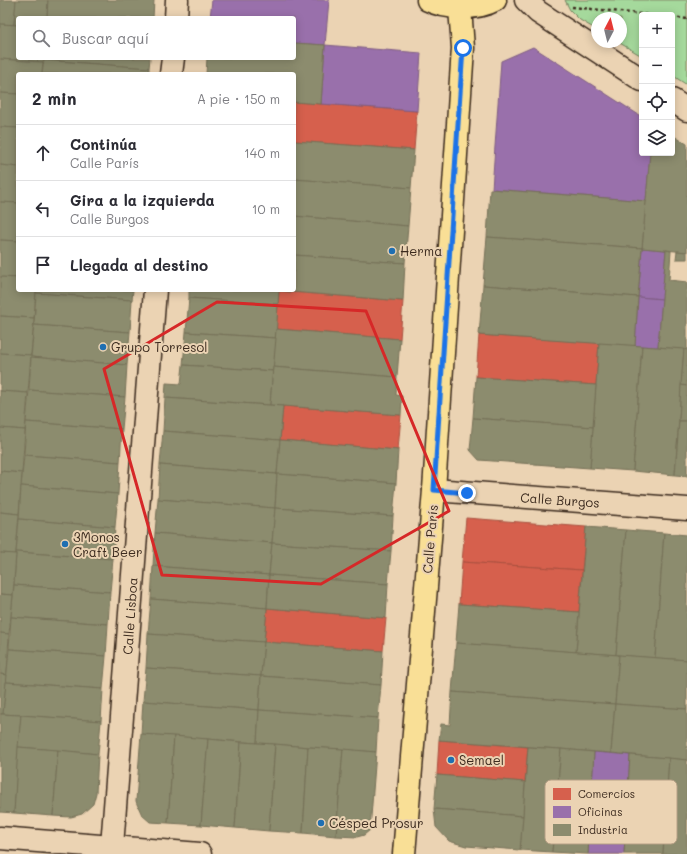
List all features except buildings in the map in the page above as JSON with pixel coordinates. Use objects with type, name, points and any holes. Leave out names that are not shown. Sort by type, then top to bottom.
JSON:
[{"type":"main road","points":[[428,0],[435,4],[460,8],[489,3],[495,0]]},
{"type":"main road","name":"Calle París","points":[[404,854],[434,490],[463,48],[460,8]]},
{"type":"street","points":[[176,16],[177,0]]},
{"type":"street","points":[[526,0],[538,12],[639,78]]},
{"type":"street","points":[[171,72],[173,60]]},
{"type":"street","points":[[675,102],[687,110]]},
{"type":"street","name":"Calle Lisboa","points":[[112,846],[155,292]]},
{"type":"street","name":"Calle Burgos","points":[[434,490],[687,509]]},
{"type":"street","points":[[0,838],[200,854]]},
{"type":"path","points":[[568,7],[639,14]]},
{"type":"path","points":[[675,17],[687,19]]},
{"type":"highlighted area","points":[[217,302],[366,311],[449,511],[321,584],[162,575],[104,369]]},
{"type":"green space","points":[[565,0],[687,0],[687,85],[675,77],[675,12],[639,12],[639,54],[627,47],[627,12],[591,12],[591,26],[580,20],[570,10]]},
{"type":"place","name":"Herma","points":[[392,251]]},
{"type":"place","name":"Grupo Torresol","points":[[103,347]]},
{"type":"place","name":"3Monos Craft Beer","points":[[65,544]]},
{"type":"place","name":"Semael","points":[[451,760]]},
{"type":"place","name":"Césped Prosur","points":[[321,823]]},
{"type":"route","points":[[463,48],[434,490],[467,493]]}]
